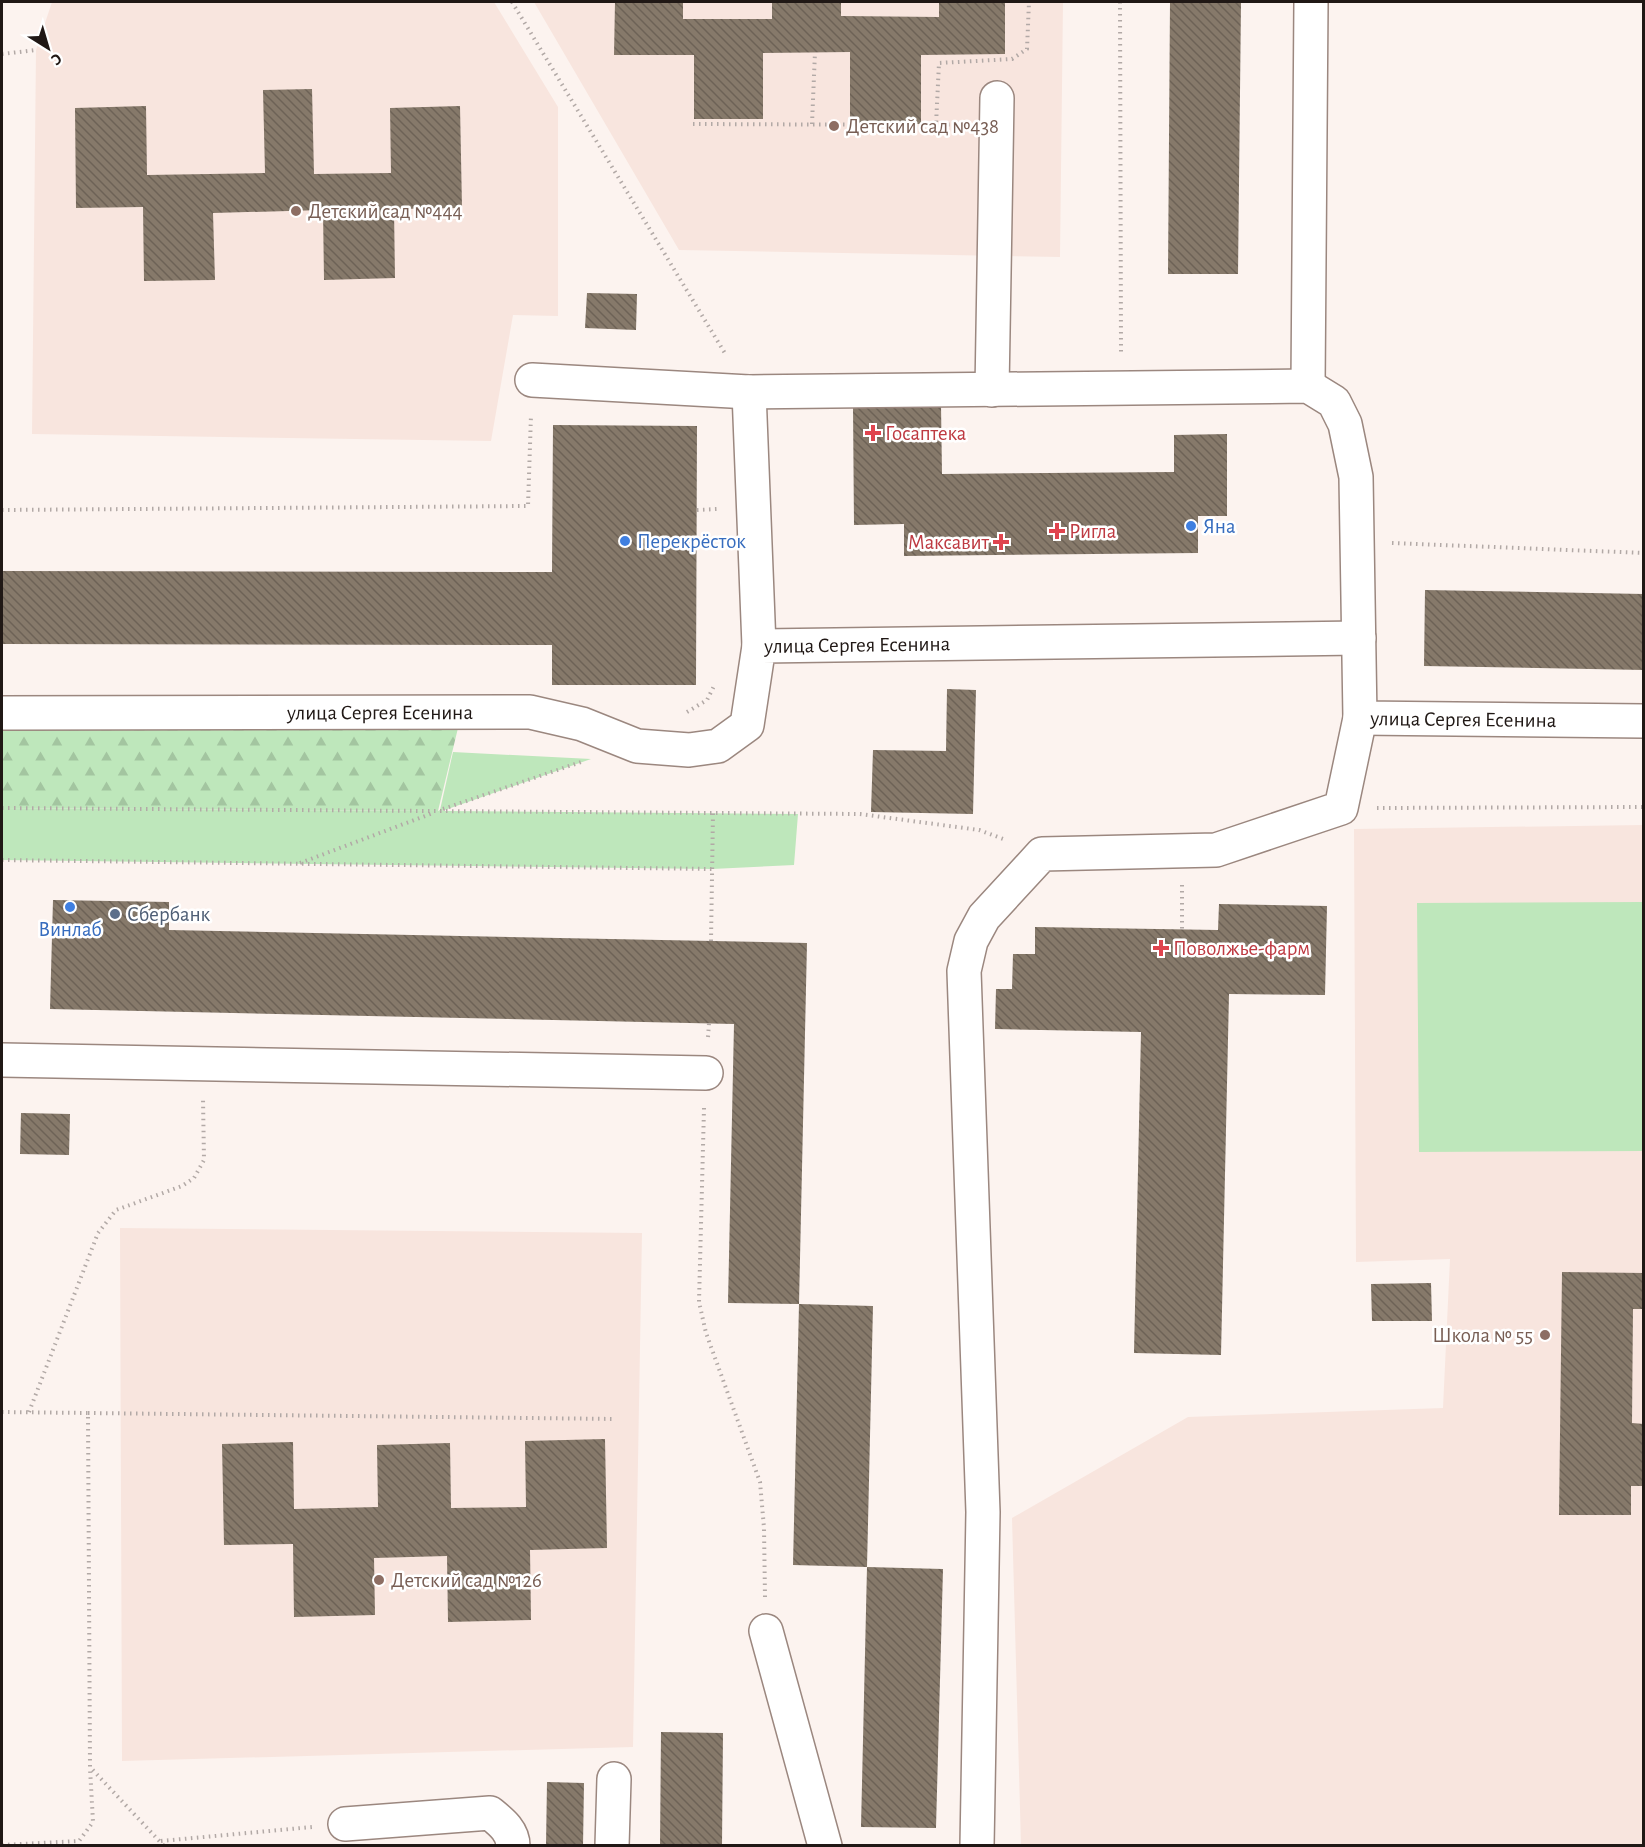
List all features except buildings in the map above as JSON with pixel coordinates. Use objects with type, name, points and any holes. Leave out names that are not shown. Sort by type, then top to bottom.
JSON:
[{"type":"lane","points":[[1308,386],[1311,2]]},
{"type":"lane","points":[[992,390],[997,98]]},
{"type":"lane","points":[[532,380],[749,393],[1308,386],[1334,402],[1345,424],[1356,477],[1359,638]]},
{"type":"lane","points":[[749,393],[759,646]]},
{"type":"lane","name":"улица Сергея Есенина","points":[[2,713],[530,712],[582,724],[634,744],[689,750],[718,746],[747,725],[759,646],[1359,638],[1360,718],[1644,721]]},
{"type":"lane","points":[[977,1845],[983,1512],[964,971],[971,941],[984,917],[1042,854],[1215,850],[1341,808],[1360,718]]},
{"type":"lane","points":[[2,1060],[706,1073]]},
{"type":"lane","points":[[766,1631],[825,1845]]},
{"type":"lane","points":[[612,1845],[614,1779]]},
{"type":"lane","points":[[345,1824],[490,1813],[504,1824],[513,1839],[513,1845]]},
{"type":"path","points":[[512,2],[749,393]]},
{"type":"path","points":[[693,124],[936,124],[939,63],[1012,59],[1028,49],[1029,2]]},
{"type":"path","points":[[1120,2],[1121,388]]},
{"type":"path","points":[[2,54],[36,50]]},
{"type":"path","points":[[812,124],[815,52]]},
{"type":"path","points":[[2,510],[528,506],[532,380]]},
{"type":"path","points":[[697,510],[722,508]]},
{"type":"path","points":[[1357,542],[1644,553]]},
{"type":"path","points":[[680,716],[707,700],[720,675]]},
{"type":"path","points":[[298,864],[438,811],[634,744]]},
{"type":"path","points":[[1341,808],[1644,807]]},
{"type":"path","points":[[2,808],[860,814],[979,831],[1042,854]]},
{"type":"path","points":[[711,941],[713,813]]},
{"type":"path","points":[[1182,850],[1182,930]]},
{"type":"path","points":[[2,860],[712,869]]},
{"type":"path","points":[[709,1023],[702,1137],[699,1302],[706,1333],[760,1482],[764,1528],[766,1631]]},
{"type":"path","points":[[29,1412],[98,1233],[116,1210],[182,1186],[194,1178],[204,1160],[202,1064]]},
{"type":"path","points":[[2,1412],[615,1419]]},
{"type":"path","points":[[2,1845],[79,1841],[93,1822],[90,1767],[88,1413]]},
{"type":"path","points":[[90,1767],[164,1845]]},
{"type":"path","points":[[160,1841],[345,1824]]},
{"type":"shaded area","name":"Детский сад №444","points":[[52,2],[494,2],[558,107],[558,316],[513,315],[491,441],[32,434],[36,50]]},
{"type":"shaded area","name":"Детский сад №438","points":[[534,2],[1063,2],[1060,257],[679,250]]},
{"type":"shaded area","name":"Школа № 55","points":[[1643,825],[1643,1845],[1021,1845],[1012,1518],[1188,1417],[1443,1408],[1450,1259],[1356,1262],[1354,829]]},
{"type":"shaded area","name":"Детский сад №126","points":[[120,1228],[642,1233],[633,1747],[122,1761]]},
{"type":"green space","points":[[2,713],[458,728],[438,811],[2,808]]},
{"type":"green space","points":[[453,752],[591,759],[442,811],[798,814],[794,865],[712,869],[2,860],[2,808],[438,811]]},
{"type":"green space","points":[[1643,902],[1643,1151],[1419,1152],[1417,903]]},
{"type":"place","name":"Детский сад №438","points":[[834,126]]},
{"type":"place","name":"Детский сад №444","points":[[296,211]]},
{"type":"place","name":"Госаптека","points":[[873,433]]},
{"type":"place","name":"Яна","points":[[1191,526]]},
{"type":"place","name":"Ригла","points":[[1057,531]]},
{"type":"place","name":"Перекрёсток","points":[[625,541]]},
{"type":"place","name":"Максавит","points":[[1001,542]]},
{"type":"place","name":"Винлаб","points":[[70,907]]},
{"type":"place","name":"Сбербанк","points":[[115,914]]},
{"type":"place","name":"Поволжье-фарм","points":[[1161,948]]},
{"type":"place","name":"Школа № 55","points":[[1545,1335]]},
{"type":"place","name":"Детский сад №126","points":[[379,1580]]}]
